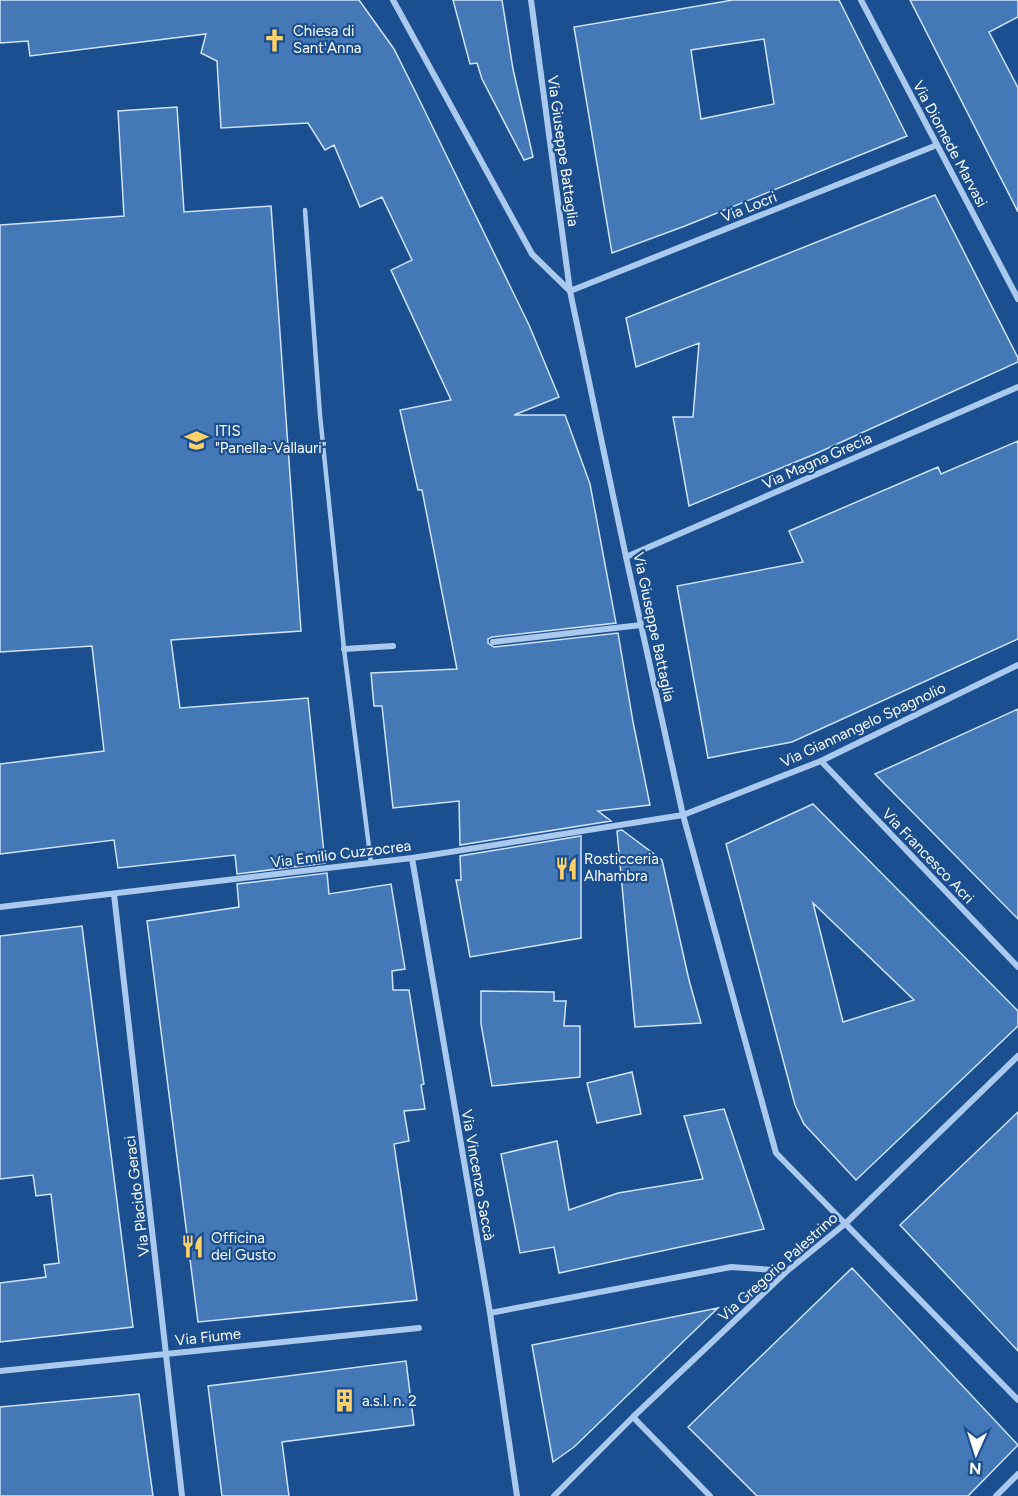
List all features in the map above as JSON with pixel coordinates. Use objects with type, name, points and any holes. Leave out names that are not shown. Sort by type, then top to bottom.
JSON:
[{"type":"street","points":[[393,0],[532,254],[570,291]]},
{"type":"street","name":"Via Giuseppe Battaglia","points":[[531,0],[570,291],[626,557],[683,815],[776,1153],[1018,1400]]},
{"type":"street","name":"Via Diomede Marvasi","points":[[861,0],[1018,299]]},
{"type":"street","name":"Via Locri","points":[[570,291],[937,146]]},
{"type":"street","name":"Via Magna Grecia","points":[[626,557],[1018,387]]},
{"type":"street","points":[[493,642],[641,625]]},
{"type":"street","points":[[344,650],[393,646]]},
{"type":"street","name":"Via Giannangelo Spagnolio","points":[[683,815],[821,761],[1018,665]]},
{"type":"street","name":"Via Francesco Acri","points":[[821,761],[1018,967]]},
{"type":"street","name":"Via Emilio Cuzzocrea","points":[[0,907],[412,858],[683,815]]},
{"type":"street","name":"Via Vincenzo Saccà","points":[[412,858],[489,1313],[517,1496]]},
{"type":"street","name":"Via Placido Geraci","points":[[114,894],[182,1496]]},
{"type":"street","name":"Via Gregorio Palestrino","points":[[554,1496],[633,1417],[787,1271],[846,1223],[1018,1056]]},
{"type":"street","points":[[489,1313],[731,1267],[787,1271]]},
{"type":"street","name":"Via Fiume","points":[[0,1371],[419,1328]]},
{"type":"street","points":[[633,1417],[710,1496]]},
{"type":"street","points":[[996,1496],[1018,1474]]},
{"type":"lane","points":[[305,210],[320,415],[344,650],[371,863]]},
{"type":"building","points":[[0,0],[359,0],[394,49],[529,325],[559,397],[514,415],[565,415],[590,484],[616,623],[492,637],[488,639],[488,643],[494,647],[618,633],[650,805],[598,811],[611,821],[460,845],[459,801],[393,808],[382,706],[374,706],[371,673],[457,669],[422,490],[418,490],[400,410],[451,400],[391,270],[412,260],[382,197],[360,207],[334,145],[325,150],[308,123],[221,128],[217,61],[201,53],[206,34],[30,56],[28,41],[0,43]]},
{"type":"building","points":[[453,0],[502,0],[513,69],[533,157],[524,160],[482,79],[477,63],[470,64]]},
{"type":"building","points":[[733,0],[839,0],[907,136],[685,226],[612,253],[574,27]],"holes":[[[764,39],[774,104],[701,119],[691,50]]]},
{"type":"building","points":[[910,0],[1018,0],[1018,17],[989,32],[1018,88],[1018,212]]},
{"type":"building","points":[[177,107],[184,212],[271,206],[301,631],[171,640],[180,708],[308,698],[325,863],[237,874],[235,855],[118,868],[114,840],[0,854],[0,764],[104,751],[92,646],[0,652],[0,225],[124,216],[118,111]]},
{"type":"building","points":[[935,195],[1018,362],[815,454],[689,506],[673,417],[693,417],[699,343],[636,367],[626,318]]},
{"type":"building","points":[[1018,441],[1018,639],[792,742],[708,758],[677,586],[803,562],[789,531],[938,467],[941,474]]},
{"type":"building","points":[[1018,709],[1018,919],[875,774]]},
{"type":"building","points":[[813,804],[1018,1011],[1018,1026],[856,1180],[804,1124],[795,1105],[726,844]],"holes":[[[813,903],[914,1000],[843,1022]]]},
{"type":"building","points":[[622,830],[662,860],[701,1023],[635,1027],[617,831]]},
{"type":"building","points":[[581,836],[581,938],[470,957],[456,880],[461,880],[460,856]]},
{"type":"building","points":[[327,873],[329,894],[391,884],[405,969],[392,971],[393,990],[409,990],[424,1084],[421,1085],[425,1109],[404,1111],[409,1141],[394,1144],[417,1300],[198,1322],[147,921],[239,907],[237,884]]},
{"type":"building","points":[[82,926],[133,1327],[0,1342],[0,1283],[46,1277],[44,1265],[59,1263],[51,1194],[36,1196],[33,1175],[0,1179],[0,936]]},
{"type":"building","points":[[481,991],[554,992],[554,1001],[566,1001],[564,1026],[580,1026],[580,1077],[492,1086],[481,1024]]},
{"type":"building","points":[[632,1072],[641,1114],[597,1123],[587,1083]]},
{"type":"building","points":[[724,1109],[764,1229],[559,1273],[554,1247],[520,1253],[501,1154],[557,1141],[569,1210],[618,1193],[703,1179],[684,1116]]},
{"type":"building","points":[[1018,1112],[1018,1351],[900,1225]]},
{"type":"building","points":[[852,1268],[1018,1445],[968,1496],[757,1496],[688,1427]]},
{"type":"building","points":[[718,1308],[574,1447],[553,1462],[532,1345]]},
{"type":"building","points":[[406,1361],[414,1425],[282,1442],[289,1496],[222,1496],[208,1386]]},
{"type":"building","points":[[139,1394],[153,1496],[0,1496],[0,1407]]},
{"type":"place","name":"Chiesa di Sant'Anna","points":[[275,40]]},
{"type":"place","name":"ITIS \"Panella-Vallauri\"","points":[[197,440]]},
{"type":"place","name":"Rosticceria Alhambra","points":[[566,868]]},
{"type":"place","name":"Officina del Gusto","points":[[193,1247]]},
{"type":"place","name":"a.s.l. n. 2","points":[[344,1401]]}]
